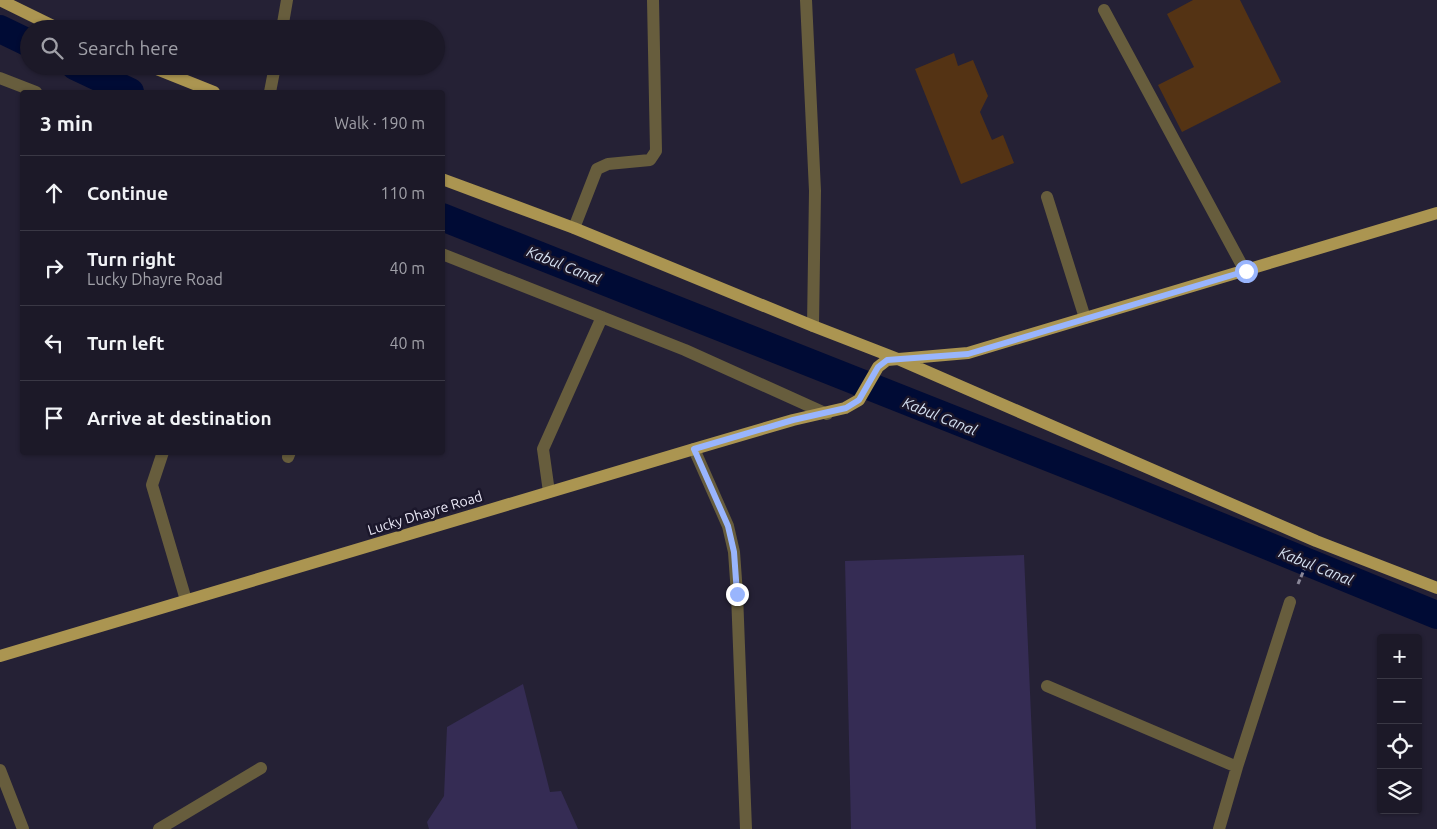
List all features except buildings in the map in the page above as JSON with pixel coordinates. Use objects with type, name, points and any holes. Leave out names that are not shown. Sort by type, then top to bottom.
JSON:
[{"type":"main road","points":[[0,0],[41,20]]},
{"type":"main road","points":[[172,75],[209,90]]},
{"type":"main road","points":[[445,180],[574,228],[898,359],[1316,541],[1437,588]]},
{"type":"main road","points":[[898,359],[968,354],[1437,213]]},
{"type":"main road","name":"Lucky Dhayre Road","points":[[0,656],[694,449],[793,420],[827,414],[846,408],[859,400],[878,367],[887,360],[898,359]]},
{"type":"street","points":[[284,20],[287,0]]},
{"type":"street","points":[[574,228],[597,169],[608,164],[650,160],[656,151],[653,0]]},
{"type":"street","points":[[806,0],[815,191],[814,326]]},
{"type":"street","points":[[1104,10],[1246,271]]},
{"type":"street","points":[[270,90],[273,75]]},
{"type":"street","points":[[0,78],[31,90]]},
{"type":"street","points":[[1047,197],[1085,318]]},
{"type":"street","points":[[445,255],[686,350],[827,414]]},
{"type":"street","points":[[549,492],[543,449],[602,317]]},
{"type":"street","points":[[694,449],[728,526],[734,552],[746,829]]},
{"type":"street","points":[[162,455],[152,485],[186,600]]},
{"type":"street","points":[[1219,829],[1290,602]]},
{"type":"street","points":[[1047,686],[1237,767]]},
{"type":"street","points":[[159,829],[261,768]]},
{"type":"street","points":[[0,770],[23,829]]},
{"type":"path","points":[[1290,602],[1316,541]]},
{"type":"shaded area","points":[[1024,555],[1036,829],[851,829],[845,561]]},
{"type":"shaded area","points":[[523,684],[550,792],[561,791],[578,829],[429,829],[427,822],[444,796],[447,727]]},
{"type":"waterway","name":"Kabul Canal","points":[[0,29],[20,39]]},
{"type":"waterway","name":"Kabul Canal","points":[[94,75],[126,90]]},
{"type":"waterway","name":"Kabul Canal","points":[[445,218],[1116,484],[1437,615]]},
{"type":"route","points":[[737,594],[734,552],[728,526],[694,449],[793,420],[827,414],[846,408],[859,400],[878,367],[887,360],[968,354],[1246,271]]}]
